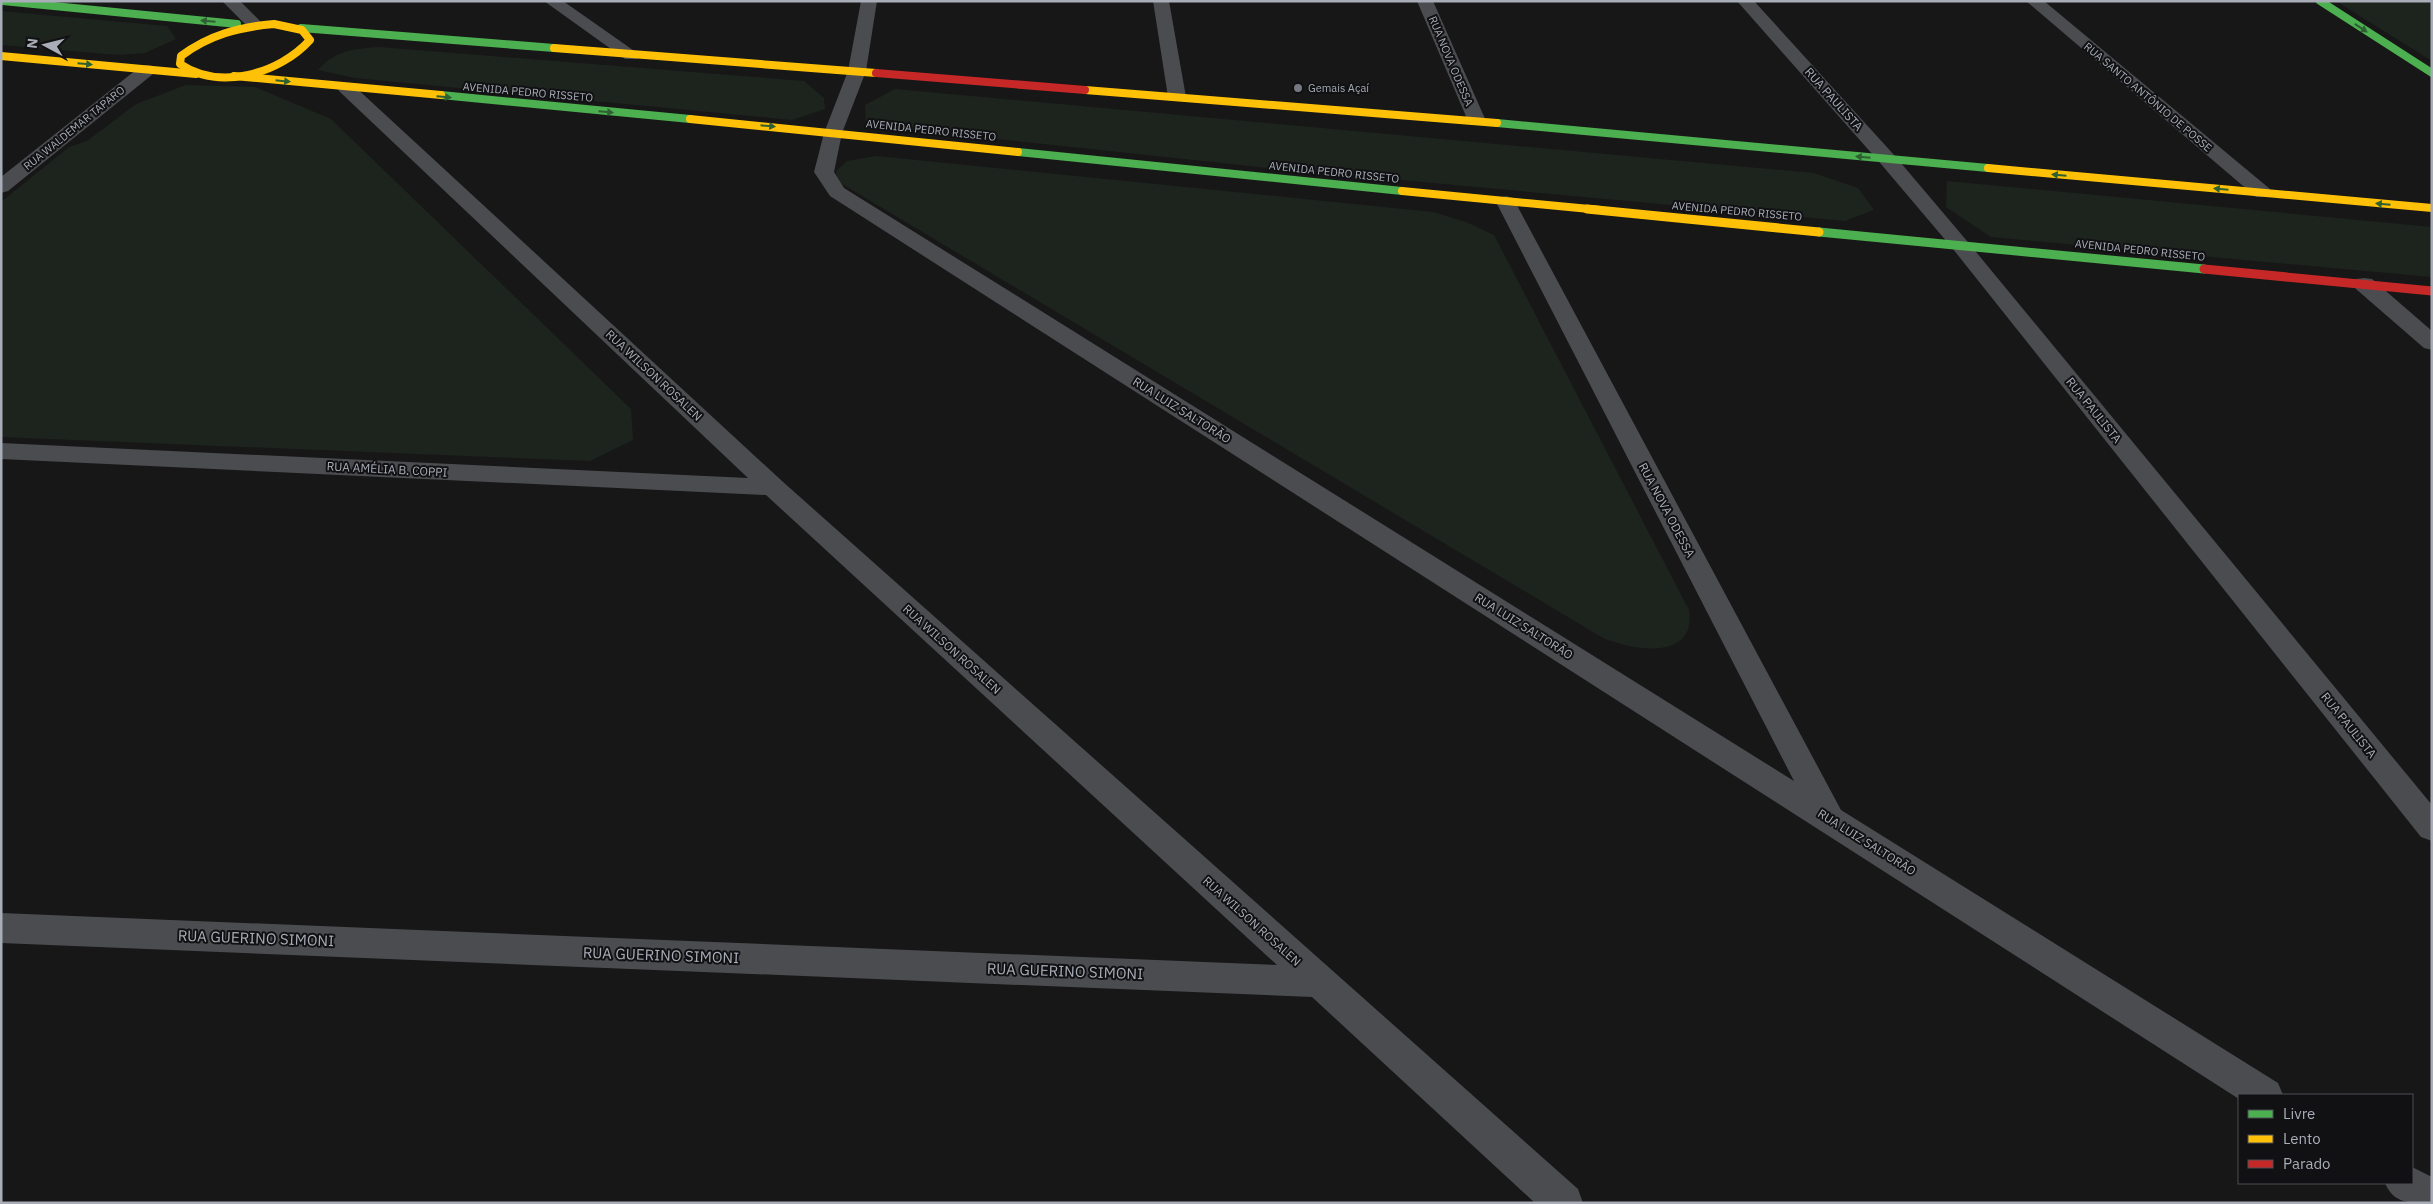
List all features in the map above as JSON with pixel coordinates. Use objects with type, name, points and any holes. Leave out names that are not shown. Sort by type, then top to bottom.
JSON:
[{"type":"main road","points":[[3,1],[256,25],[274,24],[301,28],[632,55],[857,71],[1477,121],[1888,160],[2432,208]]},
{"type":"main road","points":[[2320,1],[2432,73]]},
{"type":"main road","points":[[196,74],[186,70],[180,64],[182,56],[189,48],[218,34],[256,25]]},
{"type":"main road","points":[[1,56],[234,76],[272,68],[301,54],[309,46],[311,39],[309,33],[301,28]]},
{"type":"main road","name":"AVENIDA PEDRO RISSETO","points":[[234,76],[833,133],[1506,202],[2432,290]]},
{"type":"street","points":[[230,1],[256,25]]},
{"type":"street","name":"RUA LUIZ SALTORÃO","points":[[869,1],[857,71],[833,133],[824,172],[837,192],[2263,1094]]},
{"type":"street","points":[[1161,1],[1177,97]]},
{"type":"street","name":"RUA NOVA ODESSA","points":[[1425,1],[1477,121]]},
{"type":"street","name":"RUA PAULISTA","points":[[1745,1],[1888,160],[1960,245],[2432,828]]},
{"type":"street","name":"RUA SANTO ANTÔNIO DE POSSE","points":[[2034,1],[2263,193]]},
{"type":"street","points":[[555,2],[632,55]]},
{"type":"street","name":"RUA WALDEMAR TAPARO","points":[[1,186],[147,70]]},
{"type":"street","name":"RUA WILSON ROSALEN","points":[[346,88],[773,487],[1564,1203]]},
{"type":"street","name":"RUA NOVA ODESSA","points":[[1506,202],[1829,818]]},
{"type":"street","points":[[2364,284],[2432,343]]},
{"type":"street","name":"RUA AMÉLIA B. COPPI","points":[[1,451],[773,487]]},
{"type":"street","name":"RUA GUERINO SIMONI","points":[[1,928],[1320,982]]},
{"type":"street","points":[[2406,1184],[2432,1200]]},
{"type":"shaded area","points":[[2336,1],[2432,1],[2432,61]]},
{"type":"shaded area","points":[[1,11],[167,26],[176,39],[145,53],[119,55],[1,45]]},
{"type":"shaded area","points":[[379,47],[804,81],[824,98],[825,109],[792,120],[355,78],[318,70],[338,54]]},
{"type":"shaded area","points":[[186,85],[255,87],[331,119],[631,409],[633,440],[590,461],[1,437],[1,202],[69,147],[87,141],[136,104]]},
{"type":"shaded area","points":[[895,89],[1814,173],[1858,188],[1874,210],[1845,221],[1259,167],[866,125],[865,105]]},
{"type":"shaded area","points":[[876,156],[1433,212],[1466,222],[1494,235],[1689,610],[1689,627],[1683,638],[1673,645],[1660,648],[1645,648],[1630,646],[1603,638],[837,181],[836,171],[847,161]]},
{"type":"shaded area","points":[[1947,181],[2432,227],[2432,277],[1991,237],[1946,207]]},
{"type":"traffic: fast","points":[[3,1],[237,24]]},
{"type":"traffic: fast","points":[[2320,1],[2432,73]]},
{"type":"traffic: fast","points":[[301,28],[554,48]]},
{"type":"traffic: fast","points":[[441,95],[690,119]]},
{"type":"traffic: fast","points":[[1497,123],[1988,168]]},
{"type":"traffic: fast","points":[[1018,152],[1402,191]]},
{"type":"traffic: fast","points":[[1819,232],[2204,269]]},
{"type":"traffic: slow","points":[[274,24],[302,30],[310,40],[289,59],[275,66],[245,75],[229,77],[200,75],[180,64],[181,56],[191,48],[224,32],[274,24]]},
{"type":"traffic: slow","points":[[554,48],[876,73]]},
{"type":"traffic: slow","points":[[1,56],[196,74]]},
{"type":"traffic: slow","points":[[234,76],[441,95]]},
{"type":"traffic: slow","points":[[1085,90],[1497,123]]},
{"type":"traffic: slow","points":[[690,119],[1018,152]]},
{"type":"traffic: slow","points":[[1988,168],[2432,208]]},
{"type":"traffic: slow","points":[[1402,191],[1819,232]]},
{"type":"traffic: jam","points":[[876,73],[1085,90]]},
{"type":"traffic: jam","points":[[2204,269],[2432,291]]},
{"type":"place","name":"Gemais Açaí","points":[[1298,88]]}]
